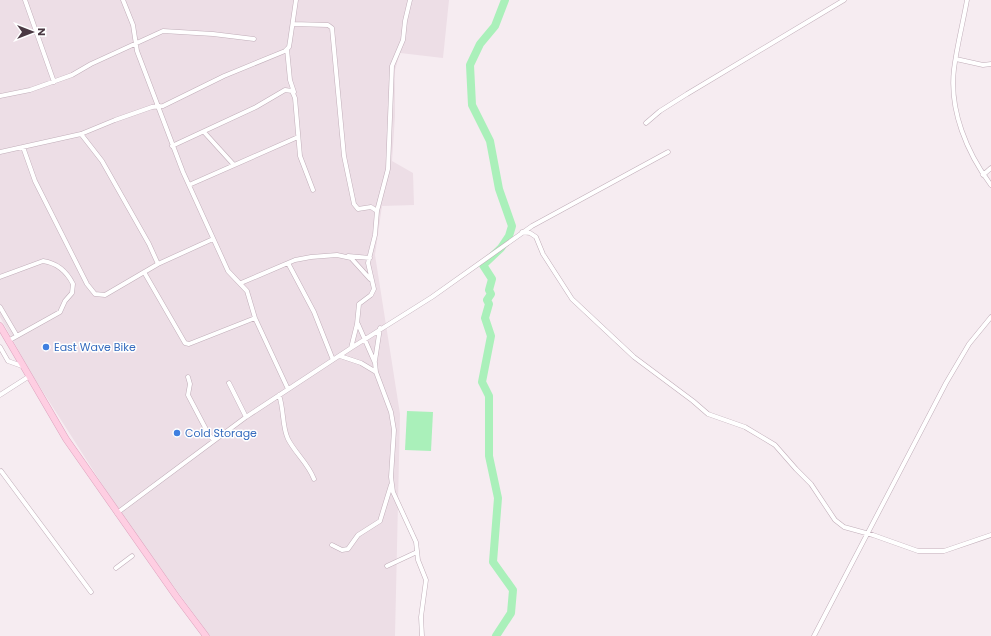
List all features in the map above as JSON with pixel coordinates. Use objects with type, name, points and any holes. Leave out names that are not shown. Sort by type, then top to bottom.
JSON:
[{"type":"main road","points":[[0,326],[28,377],[66,439],[117,513],[206,636]]},
{"type":"street","points":[[25,0],[54,82]]},
{"type":"street","points":[[124,0],[131,17],[136,44],[172,146],[228,271],[247,291],[255,318],[288,389]]},
{"type":"street","points":[[296,0],[293,24],[287,49],[290,80],[294,93],[300,156],[313,190]]},
{"type":"street","points":[[351,348],[357,324],[359,304],[373,292],[373,285],[368,270],[375,235],[377,211],[388,170],[392,66],[403,40],[405,21],[410,0]]},
{"type":"street","points":[[646,123],[660,111],[687,94],[844,0]]},
{"type":"street","points":[[967,0],[954,69],[954,101],[962,132],[984,175],[991,185]]},
{"type":"street","points":[[293,24],[328,25],[332,28],[332,45],[337,68],[344,156],[354,204],[358,209],[371,207],[377,211]]},
{"type":"street","points":[[0,96],[30,90],[54,82],[162,31],[172,30],[254,39]]},
{"type":"street","points":[[0,152],[81,134],[115,120],[157,107],[287,49]]},
{"type":"street","points":[[956,59],[983,65],[991,64]]},
{"type":"street","points":[[172,146],[256,107],[285,90],[292,91],[294,93]]},
{"type":"street","points":[[204,132],[234,165]]},
{"type":"street","points":[[81,134],[102,161],[149,244],[158,264]]},
{"type":"street","points":[[189,185],[298,137]]},
{"type":"street","points":[[23,147],[35,181],[87,284],[95,294],[104,295],[158,264],[213,239]]},
{"type":"street","points":[[117,513],[246,417],[380,328],[432,297],[522,232],[668,152]]},
{"type":"street","points":[[984,175],[991,168]]},
{"type":"street","points":[[522,232],[530,233],[536,237],[543,254],[572,299],[634,357],[708,414],[716,418],[736,423],[775,445],[811,484],[835,520],[844,527],[918,551],[944,551],[991,534]]},
{"type":"street","points":[[241,283],[288,263],[311,256],[337,255],[370,258]]},
{"type":"street","points":[[346,256],[354,261],[372,282]]},
{"type":"street","points":[[0,277],[43,261],[61,269],[73,284],[72,293],[65,301],[60,312],[8,341]]},
{"type":"street","points":[[288,263],[314,312],[333,360]]},
{"type":"street","points":[[144,272],[185,343],[189,344],[255,318]]},
{"type":"street","points":[[0,307],[17,336]]},
{"type":"street","points":[[814,636],[954,370],[969,344],[991,317]]},
{"type":"street","points":[[357,324],[365,338],[375,363]]},
{"type":"street","points":[[332,545],[342,550],[348,549],[358,535],[380,521],[391,485],[393,418],[376,372],[375,363],[376,346],[380,328]]},
{"type":"street","points":[[0,347],[8,361],[22,366]]},
{"type":"street","points":[[340,356],[361,363],[376,372]]},
{"type":"street","points":[[0,395],[28,377]]},
{"type":"street","points":[[188,377],[190,384],[188,395],[209,435],[214,440]]},
{"type":"street","points":[[229,384],[246,417]]},
{"type":"street","points":[[279,395],[284,412],[287,438],[311,471],[314,479]]},
{"type":"street","points":[[1,471],[91,592]]},
{"type":"street","points":[[391,485],[416,542],[420,564],[426,580],[421,617],[422,636]]},
{"type":"street","points":[[387,566],[417,552]]},
{"type":"street","points":[[116,568],[132,556]]},
{"type":"shaded area","points":[[0,0],[449,0],[443,58],[400,53],[395,70],[395,116],[392,161],[413,173],[414,205],[382,206],[375,255],[400,414],[395,636],[210,636],[123,517],[31,373],[0,317]]},
{"type":"shaded area","points":[[407,411],[433,412],[431,451],[405,450]]},
{"type":"waterway","points":[[496,636],[511,613],[513,590],[493,562],[498,498],[489,456],[489,396],[482,382],[491,336],[485,318],[489,304],[487,300],[491,294],[489,290],[492,279],[483,265],[501,248],[509,236],[512,226],[499,189],[490,141],[472,105],[470,65],[480,44],[495,26],[505,0]]},
{"type":"place","name":"East Wave Bike","points":[[46,347]]},
{"type":"place","name":"Cold Storage","points":[[177,433]]}]
